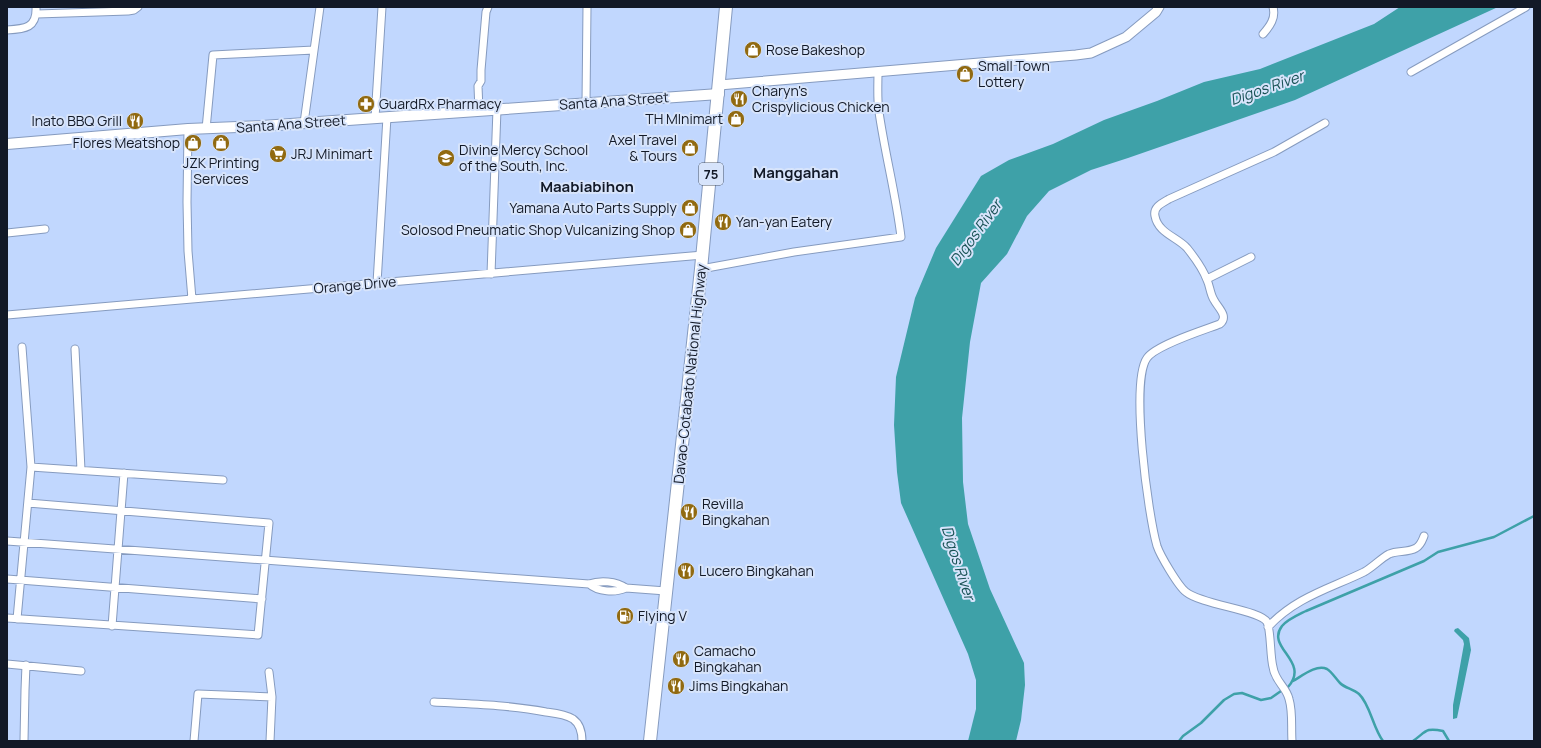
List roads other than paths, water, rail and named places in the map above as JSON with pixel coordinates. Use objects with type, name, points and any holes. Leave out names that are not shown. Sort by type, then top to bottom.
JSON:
[{"type":"highway","name":"Davao-Cotabato National Highway","points":[[650,741],[702,269],[726,7]]},
{"type":"main road","name":"Santa Ana Street","points":[[7,144],[188,129],[304,123],[586,103],[719,90]]},
{"type":"street","points":[[7,30],[22,29],[28,26],[36,19],[36,10],[128,11],[134,10],[138,7]]},
{"type":"street","points":[[304,123],[320,7]]},
{"type":"street","points":[[375,118],[382,7]]},
{"type":"street","points":[[479,111],[478,86],[481,81],[486,12],[488,7]]},
{"type":"street","points":[[586,103],[587,7]]},
{"type":"street","points":[[719,90],[878,72],[1091,53],[1126,37],[1156,12],[1159,7]]},
{"type":"street","points":[[1263,34],[1270,26],[1274,18],[1273,7]]},
{"type":"street","points":[[1411,72],[1500,20],[1526,7]]},
{"type":"street","points":[[206,129],[213,55],[314,50]]},
{"type":"street","points":[[702,269],[794,252],[901,237],[898,210],[889,172],[879,112],[878,72]]},
{"type":"street","points":[[491,274],[497,109]]},
{"type":"street","points":[[377,283],[387,117]]},
{"type":"street","points":[[1292,741],[1289,699],[1275,676],[1267,622],[1260,616],[1203,601],[1184,591],[1158,548],[1154,533],[1140,423],[1140,386],[1143,364],[1150,353],[1160,347],[1220,324],[1224,321],[1224,314],[1214,301],[1207,279],[1187,248],[1157,224],[1155,210],[1159,205],[1170,199],[1274,152],[1324,123]]},
{"type":"street","points":[[188,129],[188,251],[192,299]]},
{"type":"street","points":[[7,233],[45,229]]},
{"type":"street","name":"Orange Drive","points":[[7,315],[703,255]]},
{"type":"street","points":[[1207,279],[1251,256]]},
{"type":"street","points":[[17,618],[31,467],[22,347]]},
{"type":"street","points":[[75,349],[81,470]]},
{"type":"street","points":[[31,467],[222,480]]},
{"type":"street","points":[[112,626],[124,473]]},
{"type":"street","points":[[7,618],[258,635],[269,523],[28,503]]},
{"type":"street","points":[[1268,627],[1277,617],[1293,605],[1311,595],[1365,571],[1390,554],[1410,551],[1417,548],[1422,543],[1424,536]]},
{"type":"street","points":[[7,541],[589,584],[595,589],[619,591],[626,588],[666,591]]},
{"type":"street","points":[[7,579],[262,598]]},
{"type":"street","points":[[7,664],[80,671]]},
{"type":"street","points":[[24,741],[24,690],[26,666]]},
{"type":"street","points":[[269,672],[272,697],[270,741]]},
{"type":"street","points":[[194,741],[198,694],[272,697]]},
{"type":"street","points":[[434,702],[508,705],[562,715],[573,719],[579,726],[582,741]]},
{"type":"water","name":"Digos River","points":[[1400,7],[1498,7],[1295,100],[1091,170],[1049,191],[1027,216],[1007,254],[981,283],[970,342],[962,418],[963,482],[968,524],[990,589],[1024,663],[1025,685],[1021,720],[1016,741],[968,741],[976,709],[976,680],[968,654],[901,503],[897,472],[894,425],[896,377],[915,298],[936,248],[981,176],[1009,160],[1053,144],[1104,120],[1204,82],[1260,69],[1374,24]]},
{"type":"water","points":[[1458,628],[1469,638],[1471,650],[1457,718],[1453,719],[1453,705],[1464,644],[1463,640],[1454,631]]},
{"type":"waterway","points":[[1288,687],[1294,678],[1294,670],[1292,662],[1282,648],[1278,634],[1282,626],[1287,621],[1306,611],[1424,561],[1438,552],[1494,537],[1534,516]]},
{"type":"waterway","points":[[1293,681],[1314,669],[1327,669],[1342,685],[1357,692],[1363,698],[1383,741]]},
{"type":"waterway","points":[[1179,741],[1183,736],[1201,723],[1224,700],[1234,694],[1242,693],[1261,700],[1271,698],[1281,691]]},
{"type":"waterway","points":[[1413,741],[1429,730],[1443,731],[1449,741]]},
{"type":"place","name":"Rose Bakeshop","points":[[753,50]]},
{"type":"place","name":"Small Town Lottery","points":[[965,74]]},
{"type":"place","name":"Charyn's Crispylicious Chicken","points":[[739,99]]},
{"type":"place","name":"GuardRx Pharmacy","points":[[366,104]]},
{"type":"place","name":"TH MInimart","points":[[736,119]]},
{"type":"place","name":"Inato BBQ Grill","points":[[135,121]]},
{"type":"place","name":"Flores Meatshop","points":[[193,143]]},
{"type":"place","name":"JZK Printing Services","points":[[221,143]]},
{"type":"place","name":"Axel Travel & Tours","points":[[690,148]]},
{"type":"place","name":"JRJ Minimart","points":[[278,154]]},
{"type":"place","name":"Divine Mercy School of the South, Inc.","points":[[446,158]]},
{"type":"place","name":"Yamana Auto Parts Supply","points":[[690,208]]},
{"type":"place","name":"Yan-yan Eatery","points":[[723,222]]},
{"type":"place","name":"Solosod Pneumatic Shop Vulcanizing Shop","points":[[688,230]]},
{"type":"place","name":"Revilla Bingkahan","points":[[689,512]]},
{"type":"place","name":"Lucero Bingkahan","points":[[686,571]]},
{"type":"place","name":"Flying V","points":[[625,616]]},
{"type":"place","name":"Camacho Bingkahan","points":[[681,659]]},
{"type":"place","name":"Jims Bingkahan","points":[[676,686]]},
{"type":"district","name":"Manggahan","points":[[796,173]]},
{"type":"district","name":"Maabiabihon","points":[[587,187]]}]
